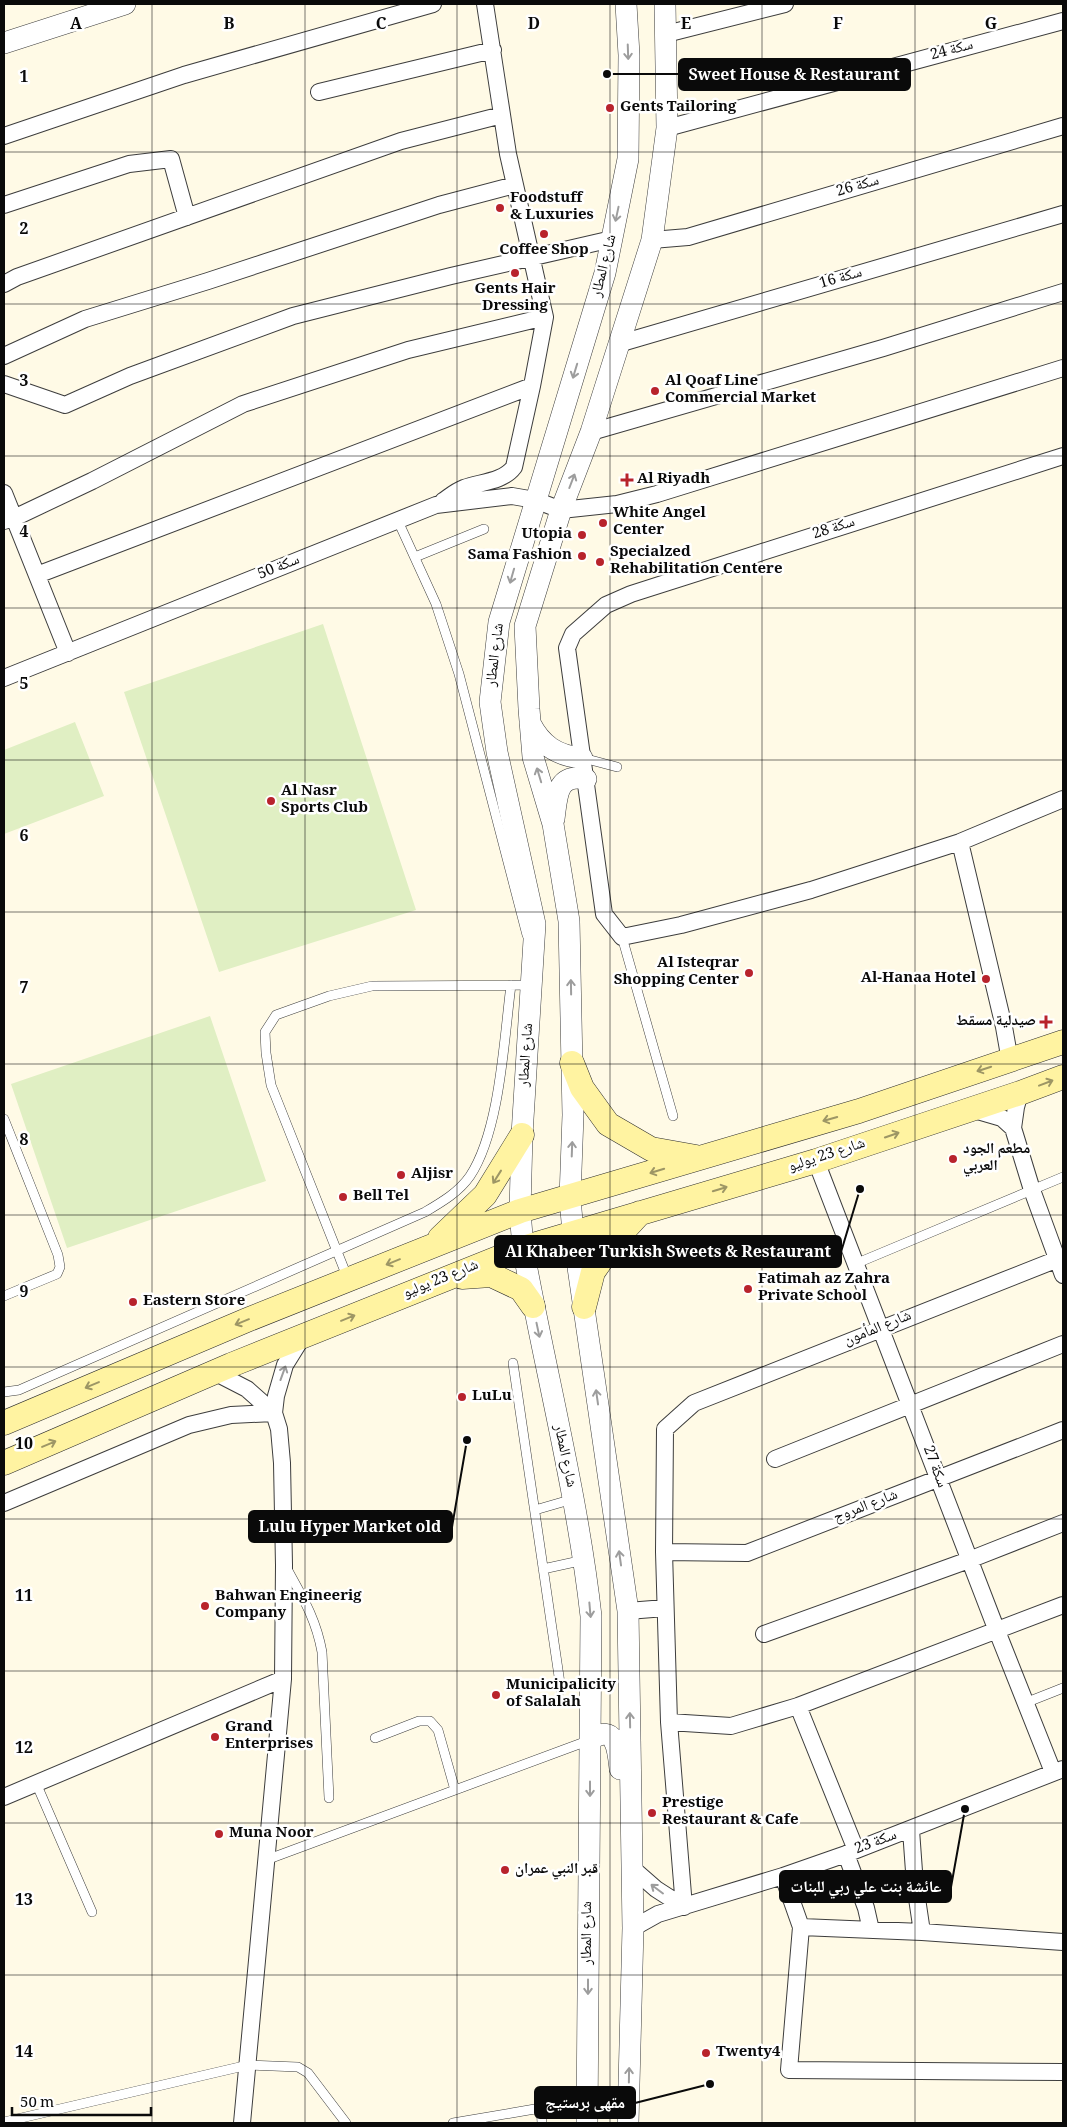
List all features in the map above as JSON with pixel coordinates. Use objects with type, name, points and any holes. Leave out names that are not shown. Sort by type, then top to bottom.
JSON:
[{"type":"main road","points":[[4,1423],[520,1211],[570,1198],[859,1111],[1063,1042]]},
{"type":"main road","points":[[572,1064],[582,1088],[608,1124],[651,1149],[700,1158]]},
{"type":"main road","name":"شارع 23 يوليو","points":[[4,1463],[214,1372],[523,1248],[816,1161],[1063,1077]]},
{"type":"main road","points":[[432,1246],[485,1195],[522,1135]]},
{"type":"main road","points":[[584,1306],[593,1272],[616,1239],[640,1213]]},
{"type":"main road","points":[[443,1279],[491,1276],[520,1289],[533,1306]]},
{"type":"street","points":[[4,43],[124,4]]},
{"type":"street","points":[[4,136],[184,75],[433,4]]},
{"type":"street","points":[[436,505],[462,489],[510,473],[514,467],[532,386],[544,317],[515,185],[502,115],[486,4]]},
{"type":"street","name":"شارع المطار","points":[[587,2123],[591,1616],[584,1560],[573,1499],[533,1306],[523,1248],[520,1211],[522,1135],[521,985],[533,956],[535,924],[497,752],[490,702],[499,622],[605,274],[628,159],[629,55],[626,4]]},
{"type":"street","name":"شارع المطار","points":[[628,2123],[633,1928],[628,1610],[573,1233],[570,1198],[572,1064],[569,921],[554,824],[533,757],[525,626],[561,510],[591,432],[652,240],[667,128],[665,4]]},
{"type":"street","points":[[666,34],[785,4]]},
{"type":"street","name":"سكة 24","points":[[667,128],[1063,21]]},
{"type":"street","points":[[319,92],[493,50]]},
{"type":"street","points":[[4,284],[17,277],[401,142],[502,115]]},
{"type":"street","name":"سكة 26","points":[[652,240],[688,237],[1063,126]]},
{"type":"street","points":[[4,206],[129,164],[171,159],[187,217]]},
{"type":"street","points":[[4,356],[85,319],[208,281],[439,204],[515,185]]},
{"type":"street","name":"سكة 16","points":[[618,344],[1063,214]]},
{"type":"street","points":[[4,384],[65,405],[130,376],[294,316],[531,257],[612,239]]},
{"type":"street","points":[[591,432],[883,348],[1063,292]]},
{"type":"street","points":[[9,520],[92,481],[243,404],[408,350],[544,317]]},
{"type":"street","points":[[561,510],[617,504],[657,494],[1063,368]]},
{"type":"street","points":[[37,575],[532,386]]},
{"type":"street","name":"سكة 28","points":[[622,937],[604,914],[567,648],[573,634],[606,605],[632,594],[1063,456]]},
{"type":"street","points":[[4,493],[9,520],[37,575],[68,653]]},
{"type":"street","name":"سكة 50","points":[[4,678],[436,505],[512,496],[535,500],[561,510]]},
{"type":"street","points":[[530,722],[536,735],[545,745],[569,757],[582,758]]},
{"type":"street","points":[[554,824],[558,791],[561,785],[572,778],[586,779]]},
{"type":"street","points":[[622,937],[681,925],[811,890],[960,842],[1063,799]]},
{"type":"street","points":[[960,842],[1004,1027],[1010,1061]]},
{"type":"street","points":[[1020,1093],[1013,1128],[1032,1190],[1060,1258],[1063,1275]]},
{"type":"street","points":[[970,1109],[1002,1118],[1013,1128]]},
{"type":"street","name":"سكة 27","points":[[816,1161],[1025,1704],[1058,1770]]},
{"type":"street","name":"شارع المأمون","points":[[684,1907],[669,1722],[664,1552],[665,1429],[694,1403],[1060,1258]]},
{"type":"street","points":[[242,2123],[283,1679],[284,1565],[282,1455],[279,1430],[274,1413],[276,1396],[286,1365],[303,1336]]},
{"type":"street","points":[[775,1459],[1063,1344]]},
{"type":"street","points":[[214,1372],[246,1389],[274,1413]]},
{"type":"street","points":[[4,1409],[27,1413]]},
{"type":"street","points":[[4,1502],[189,1425],[231,1415],[274,1413]]},
{"type":"street","name":"شارع المروج","points":[[664,1552],[747,1552],[1063,1430]]},
{"type":"street","points":[[764,1634],[969,1560],[1063,1523]]},
{"type":"street","points":[[669,1722],[731,1726],[798,1706],[1063,1605]]},
{"type":"street","points":[[628,1610],[665,1608]]},
{"type":"street","points":[[4,1796],[283,1679]]},
{"type":"street","points":[[798,1706],[851,1852],[871,1930]]},
{"type":"street","points":[[590,1740],[597,1736],[605,1735],[612,1738],[618,1745],[623,1808],[632,1836]]},
{"type":"street","name":"23 سكة","points":[[633,1928],[658,1914],[783,1876],[911,1830],[1058,1770]]},
{"type":"street","points":[[911,1830],[915,1885],[922,1932]]},
{"type":"street","points":[[632,1868],[656,1889],[684,1907]]},
{"type":"street","points":[[783,1876],[801,1927],[789,2070],[1063,2072]]},
{"type":"street","points":[[801,1927],[922,1932],[1063,1942]]},
{"type":"lane","points":[[398,521],[436,604],[459,674],[533,956]]},
{"type":"lane","points":[[415,557],[484,529]]},
{"type":"lane","points":[[582,758],[617,767]]},
{"type":"lane","points":[[622,937],[673,1116]]},
{"type":"lane","points":[[4,1392],[19,1390],[337,1251],[425,1212],[446,1200],[469,1176],[485,1146],[521,985],[372,986],[329,996],[276,1015],[265,1032],[271,1085],[337,1251],[349,1280]]},
{"type":"lane","points":[[4,1119],[58,1255],[60,1267],[57,1274],[4,1296]]},
{"type":"lane","points":[[855,1264],[1063,1178]]},
{"type":"lane","points":[[513,1363],[561,1690]]},
{"type":"lane","points":[[535,1510],[573,1499]]},
{"type":"lane","points":[[543,1569],[584,1560]]},
{"type":"lane","points":[[284,1565],[310,1611],[318,1631],[322,1652],[329,1798]]},
{"type":"lane","points":[[1025,1704],[1063,1688]]},
{"type":"lane","points":[[376,1738],[419,1721],[430,1721],[438,1730],[455,1790]]},
{"type":"lane","points":[[266,1860],[590,1740]]},
{"type":"lane","points":[[36,1783],[92,1912]]},
{"type":"lane","points":[[4,2122],[248,2064],[298,2067],[308,2073],[346,2123]]},
{"type":"lane","points":[[452,2123],[587,2100]]},
{"type":"lane","points":[[541,2108],[542,2123]]},
{"type":"green space","name":"Al Nasr Sports Club","points":[[323,624],[416,910],[219,972],[124,692]]},
{"type":"green space","points":[[75,722],[104,796],[4,834],[4,750]]},
{"type":"green space","points":[[210,1016],[266,1181],[67,1248],[11,1084]]},
{"type":"place","name":"Sweet House & Restaurant","points":[[607,74]]},
{"type":"place","name":"Gents Tailoring","points":[[610,108]]},
{"type":"place","name":"Foodstuff & Luxuries","points":[[500,208]]},
{"type":"place","name":"Coffee Shop","points":[[544,234]]},
{"type":"place","name":"Gents Hair Dressing","points":[[515,273]]},
{"type":"place","name":"Al Qoaf Line Commercial Market","points":[[655,391]]},
{"type":"place","name":"Al Riyadh","points":[[627,480]]},
{"type":"place","name":"White Angel Center","points":[[603,523]]},
{"type":"place","name":"Utopia","points":[[582,535]]},
{"type":"place","name":"Sama Fashion","points":[[582,556]]},
{"type":"place","name":"Specialzed Rehabilitation Centere","points":[[600,562]]},
{"type":"place","name":"Al Nasr Sports Club","points":[[271,801]]},
{"type":"place","name":"Al Isteqrar Shopping Center","points":[[749,973]]},
{"type":"place","name":"Al-Hanaa Hotel","points":[[986,979]]},
{"type":"place","name":"صيدلية مسقط","points":[[1046,1022]]},
{"type":"place","name":"مطعم الجود العربي","points":[[953,1159]]},
{"type":"place","name":"Aljisr","points":[[401,1175]]},
{"type":"place","name":"Al Khabeer Turkish Sweets & Restaurant","points":[[860,1189]]},
{"type":"place","name":"Bell Tel","points":[[343,1197]]},
{"type":"place","name":"Fatimah az Zahra Private School","points":[[748,1289]]},
{"type":"place","name":"Eastern Store","points":[[133,1302]]},
{"type":"place","name":"LuLu","points":[[462,1397]]},
{"type":"place","name":"Lulu Hyper Market old","points":[[467,1440]]},
{"type":"place","name":"Bahwan Engineerig Company","points":[[205,1606]]},
{"type":"place","name":"Municipalicity of Salalah","points":[[496,1695]]},
{"type":"place","name":"Grand Enterprises","points":[[215,1737]]},
{"type":"place","name":"عائشة بنت علي ربي للبنات","points":[[965,1809]]},
{"type":"place","name":"Prestige Restaurant & Cafe","points":[[652,1813]]},
{"type":"place","name":"Muna Noor","points":[[219,1834]]},
{"type":"place","name":"قبر النبي عمران","points":[[505,1870]]},
{"type":"place","name":"Twenty4","points":[[706,2053]]},
{"type":"place","name":"مقهى برستيج","points":[[710,2084]]}]
